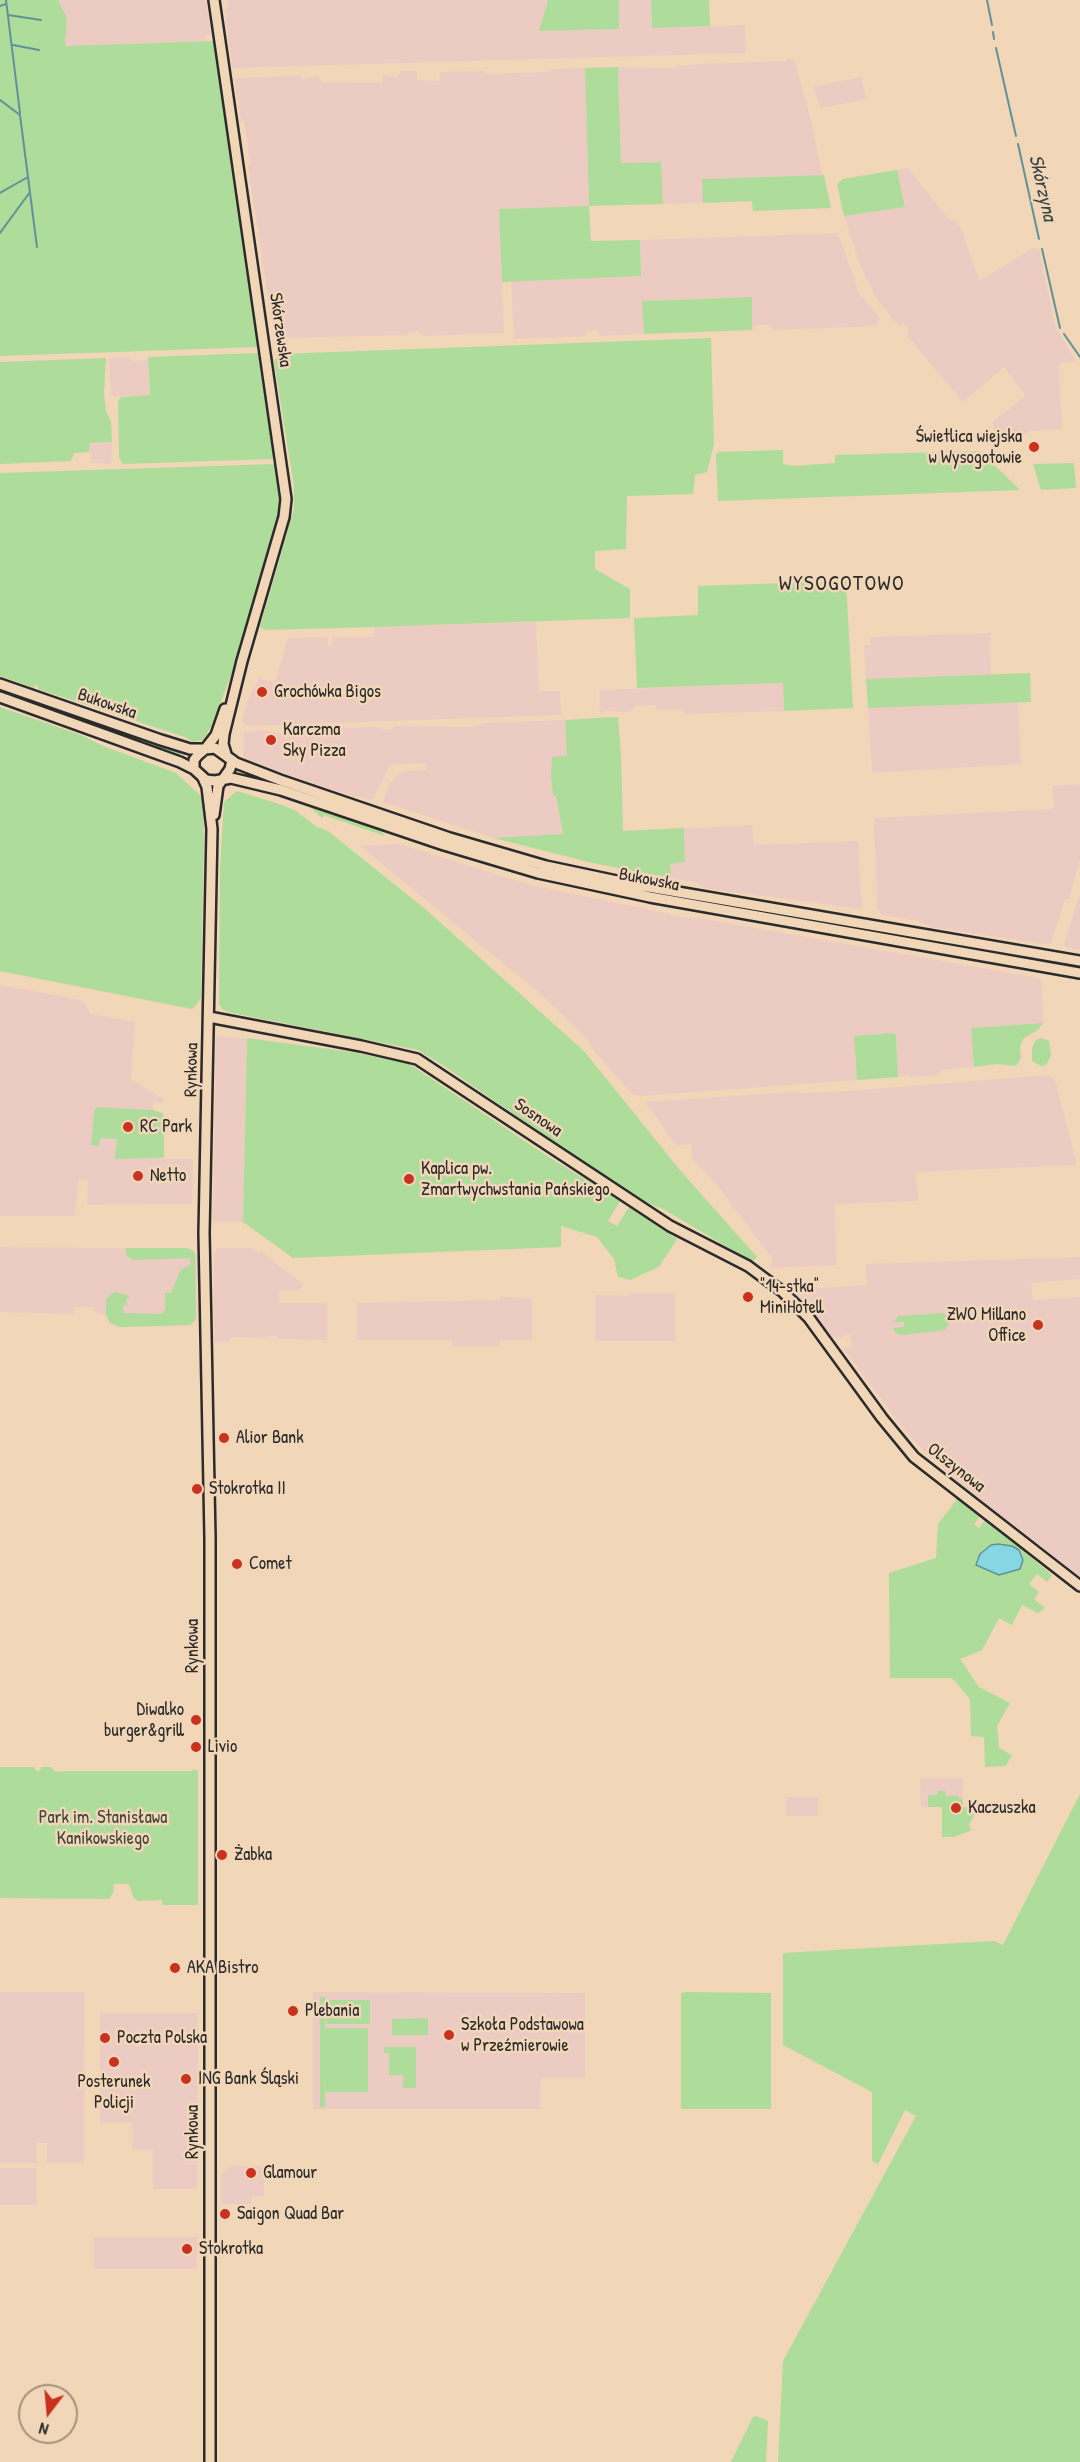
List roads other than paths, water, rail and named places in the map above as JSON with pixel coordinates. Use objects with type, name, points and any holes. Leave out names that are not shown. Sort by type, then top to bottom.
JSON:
[{"type":"street","name":"Skórzewska","points":[[206,748],[216,735],[242,661],[283,523],[286,499],[214,0]]},
{"type":"street","name":"Skórzewska","points":[[229,757],[224,737],[242,661]]},
{"type":"street","name":"Bukowska","points":[[0,684],[161,740],[190,749],[206,748]]},
{"type":"street","name":"Bukowska","points":[[0,697],[154,751],[194,769]]},
{"type":"street","points":[[206,748],[218,749],[229,757],[230,769],[223,779],[213,782],[203,778],[194,769],[195,758],[206,748]]},
{"type":"street","name":"Bukowska","points":[[229,757],[280,780],[450,838],[574,872],[814,917],[1080,961]]},
{"type":"street","name":"Rynkowa","points":[[203,778],[207,789],[212,829]]},
{"type":"street","name":"Bukowska","points":[[223,779],[231,778],[281,790],[461,851],[578,882],[1080,973]]},
{"type":"street","name":"Rynkowa","points":[[210,2462],[210,1538],[204,1242],[212,829],[217,789],[223,779]]},
{"type":"street","name":"Sosnowa","points":[[209,1017],[392,1052],[417,1059],[670,1226],[759,1274],[783,1292],[810,1318],[835,1353]]},
{"type":"street","name":"Olszynowa","points":[[835,1353],[903,1447],[1080,1586]]},
{"type":"water","points":[[991,1545],[1012,1546],[1019,1550],[1023,1560],[1020,1569],[999,1575],[976,1565],[980,1554]]},
{"type":"waterway","points":[[6,0],[20,113]]},
{"type":"waterway","name":"Skórzyna","points":[[987,0],[992,25]]},
{"type":"waterway","points":[[0,6],[6,4]]},
{"type":"waterway","points":[[8,15],[41,20]]},
{"type":"waterway","name":"Skórzyna","points":[[993,32],[994,39]]},
{"type":"waterway","points":[[13,45],[39,50]]},
{"type":"waterway","name":"Skórzyna","points":[[996,48],[1016,136]]},
{"type":"waterway","points":[[0,100],[20,115],[37,247]]},
{"type":"waterway","name":"Skórzyna","points":[[1018,144],[1039,239]]},
{"type":"waterway","points":[[0,193],[28,177]]},
{"type":"waterway","points":[[0,233],[30,192]]},
{"type":"waterway","name":"Skórzyna","points":[[1042,249],[1060,328]]},
{"type":"waterway","name":"Skórzyna","points":[[1064,334],[1080,357]]},
{"type":"place","name":"Świetlica wiejska w Wysogotowie","points":[[1034,447]]},
{"type":"place","name":"Grochówka Bigos","points":[[262,692]]},
{"type":"place","name":"Karczma Sky Pizza","points":[[271,740]]},
{"type":"place","name":"RC Park","points":[[128,1127]]},
{"type":"place","name":"Netto","points":[[138,1176]]},
{"type":"place","name":"Kaplica pw. Zmartwychwstania Pańskiego","points":[[409,1179]]},
{"type":"place","name":"\"14-stka\" MiniHotell","points":[[748,1297]]},
{"type":"place","name":"ZWO Millano Office","points":[[1038,1325]]},
{"type":"place","name":"Alior Bank","points":[[224,1438]]},
{"type":"place","name":"Stokrotka II","points":[[197,1489]]},
{"type":"place","name":"Comet","points":[[237,1564]]},
{"type":"place","name":"Diwalko burger&grill","points":[[196,1720]]},
{"type":"place","name":"Livio","points":[[196,1747]]},
{"type":"place","name":"Kaczuszka","points":[[956,1808]]},
{"type":"place","name":"Żabka","points":[[222,1855]]},
{"type":"place","name":"AKA Bistro","points":[[175,1968]]},
{"type":"place","name":"Plebania","points":[[293,2011]]},
{"type":"place","name":"Szkoła Podstawowa w Przeźmierowie","points":[[449,2035]]},
{"type":"place","name":"Poczta Polska","points":[[105,2038]]},
{"type":"place","name":"Posterunek Policji","points":[[114,2062]]},
{"type":"place","name":"ING Bank Śląski","points":[[186,2079]]},
{"type":"place","name":"Glamour","points":[[251,2173]]},
{"type":"place","name":"Saigon Quad Bar","points":[[225,2214]]},
{"type":"place","name":"Stokrotka","points":[[187,2249]]},
{"type":"district","name":"WYSOGOTOWO","points":[[842,584]]},
{"type":"park label","name":"Park im. Stanisława Kanikowskiego","points":[[103,1828]]}]
